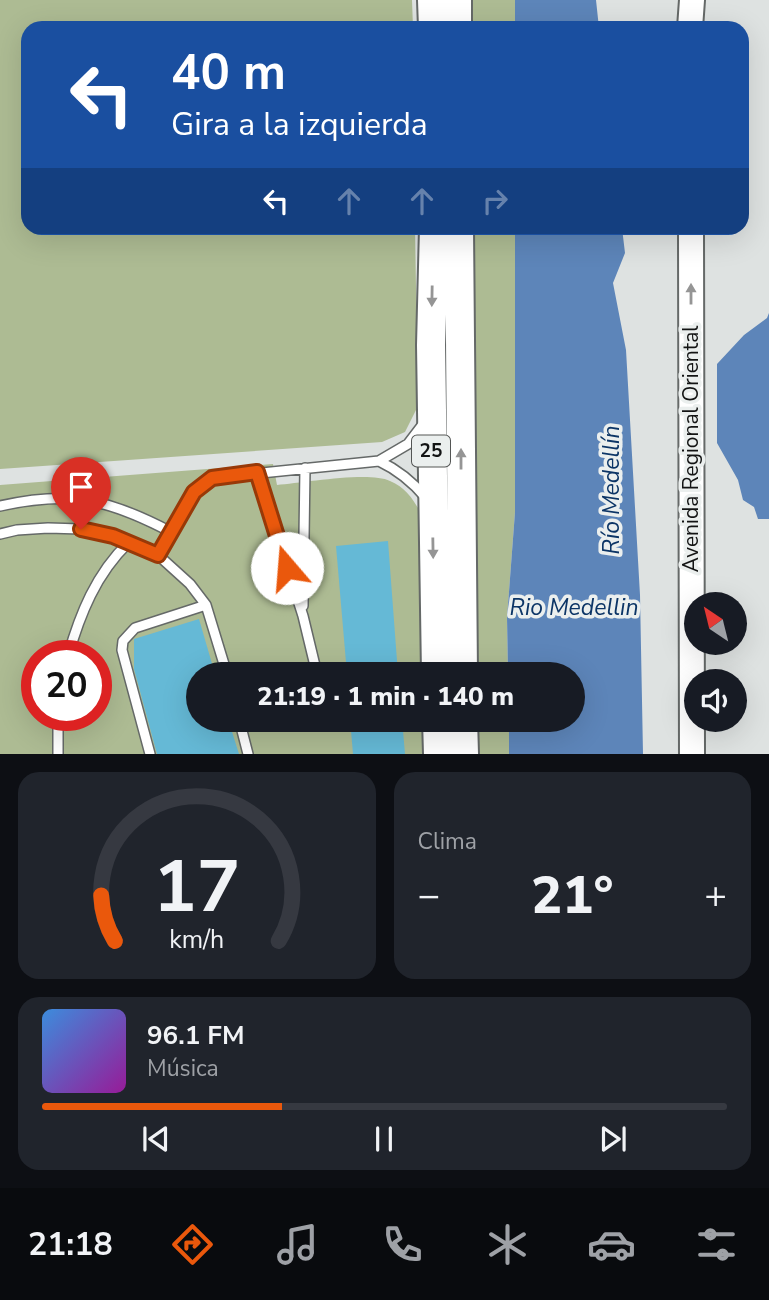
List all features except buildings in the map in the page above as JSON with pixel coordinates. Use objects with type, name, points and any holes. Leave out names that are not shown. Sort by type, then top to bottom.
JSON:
[{"type":"highway","points":[[432,0],[433,21]]},
{"type":"highway","points":[[457,0],[457,21]]},
{"type":"highway","name":"25","points":[[434,235],[431,412],[436,662]]},
{"type":"highway","name":"25","points":[[459,235],[463,662]]},
{"type":"highway","points":[[437,732],[438,754]]},
{"type":"highway","points":[[463,732],[464,754]]},
{"type":"main road","points":[[690,21],[692,0]]},
{"type":"main road","name":"Avenida Regional Oriental","points":[[691,235],[692,754]]},
{"type":"lane","points":[[158,555],[194,492],[212,478],[379,461],[408,444],[431,412]]},
{"type":"lane","points":[[379,461],[411,481],[432,509]]},
{"type":"lane","points":[[303,615],[304,468]]},
{"type":"lane","points":[[257,472],[303,615],[314,662]]},
{"type":"lane","points":[[0,506],[43,498],[103,502],[132,512],[171,532]]},
{"type":"lane","points":[[0,534],[48,528],[81,529],[113,536],[158,555],[190,584],[206,605],[223,662]]},
{"type":"lane","points":[[73,640],[82,613],[98,580],[113,558],[128,543]]},
{"type":"lane","points":[[150,754],[122,649],[123,641],[140,626],[206,605]]},
{"type":"lane","points":[[58,731],[58,754]]},
{"type":"lane","points":[[242,732],[248,754]]},
{"type":"green space","points":[[0,0],[412,0],[413,21],[21,21],[21,235],[415,235],[418,406],[405,432],[382,442],[0,469]]},
{"type":"green space","points":[[467,0],[515,0],[515,21],[467,21]]},
{"type":"green space","points":[[469,235],[515,235],[515,512],[507,618],[508,662],[472,662]]},
{"type":"green space","points":[[273,464],[277,485],[335,478],[367,477],[390,481],[411,497],[420,511],[422,662],[186,662],[186,732],[422,732],[422,754],[0,754],[0,485]]},
{"type":"green space","points":[[473,732],[509,732],[509,754],[474,754]]},
{"type":"water","points":[[515,0],[596,0],[598,21],[515,21]]},
{"type":"water","name":"Rio Medellin","points":[[515,235],[623,235],[625,253],[613,283],[626,350],[640,595],[643,754],[509,754],[509,732],[585,732],[585,662],[508,662],[507,618],[515,512]]},
{"type":"water","points":[[769,313],[769,519],[758,519],[754,507],[743,500],[738,480],[717,443],[717,364],[744,335],[767,318]]},
{"type":"route","points":[[81,529],[113,536],[158,555],[194,492],[212,478],[257,472],[287,568]]},
{"type":"water label","name":"Río Medellín","points":[[611,490]]}]
